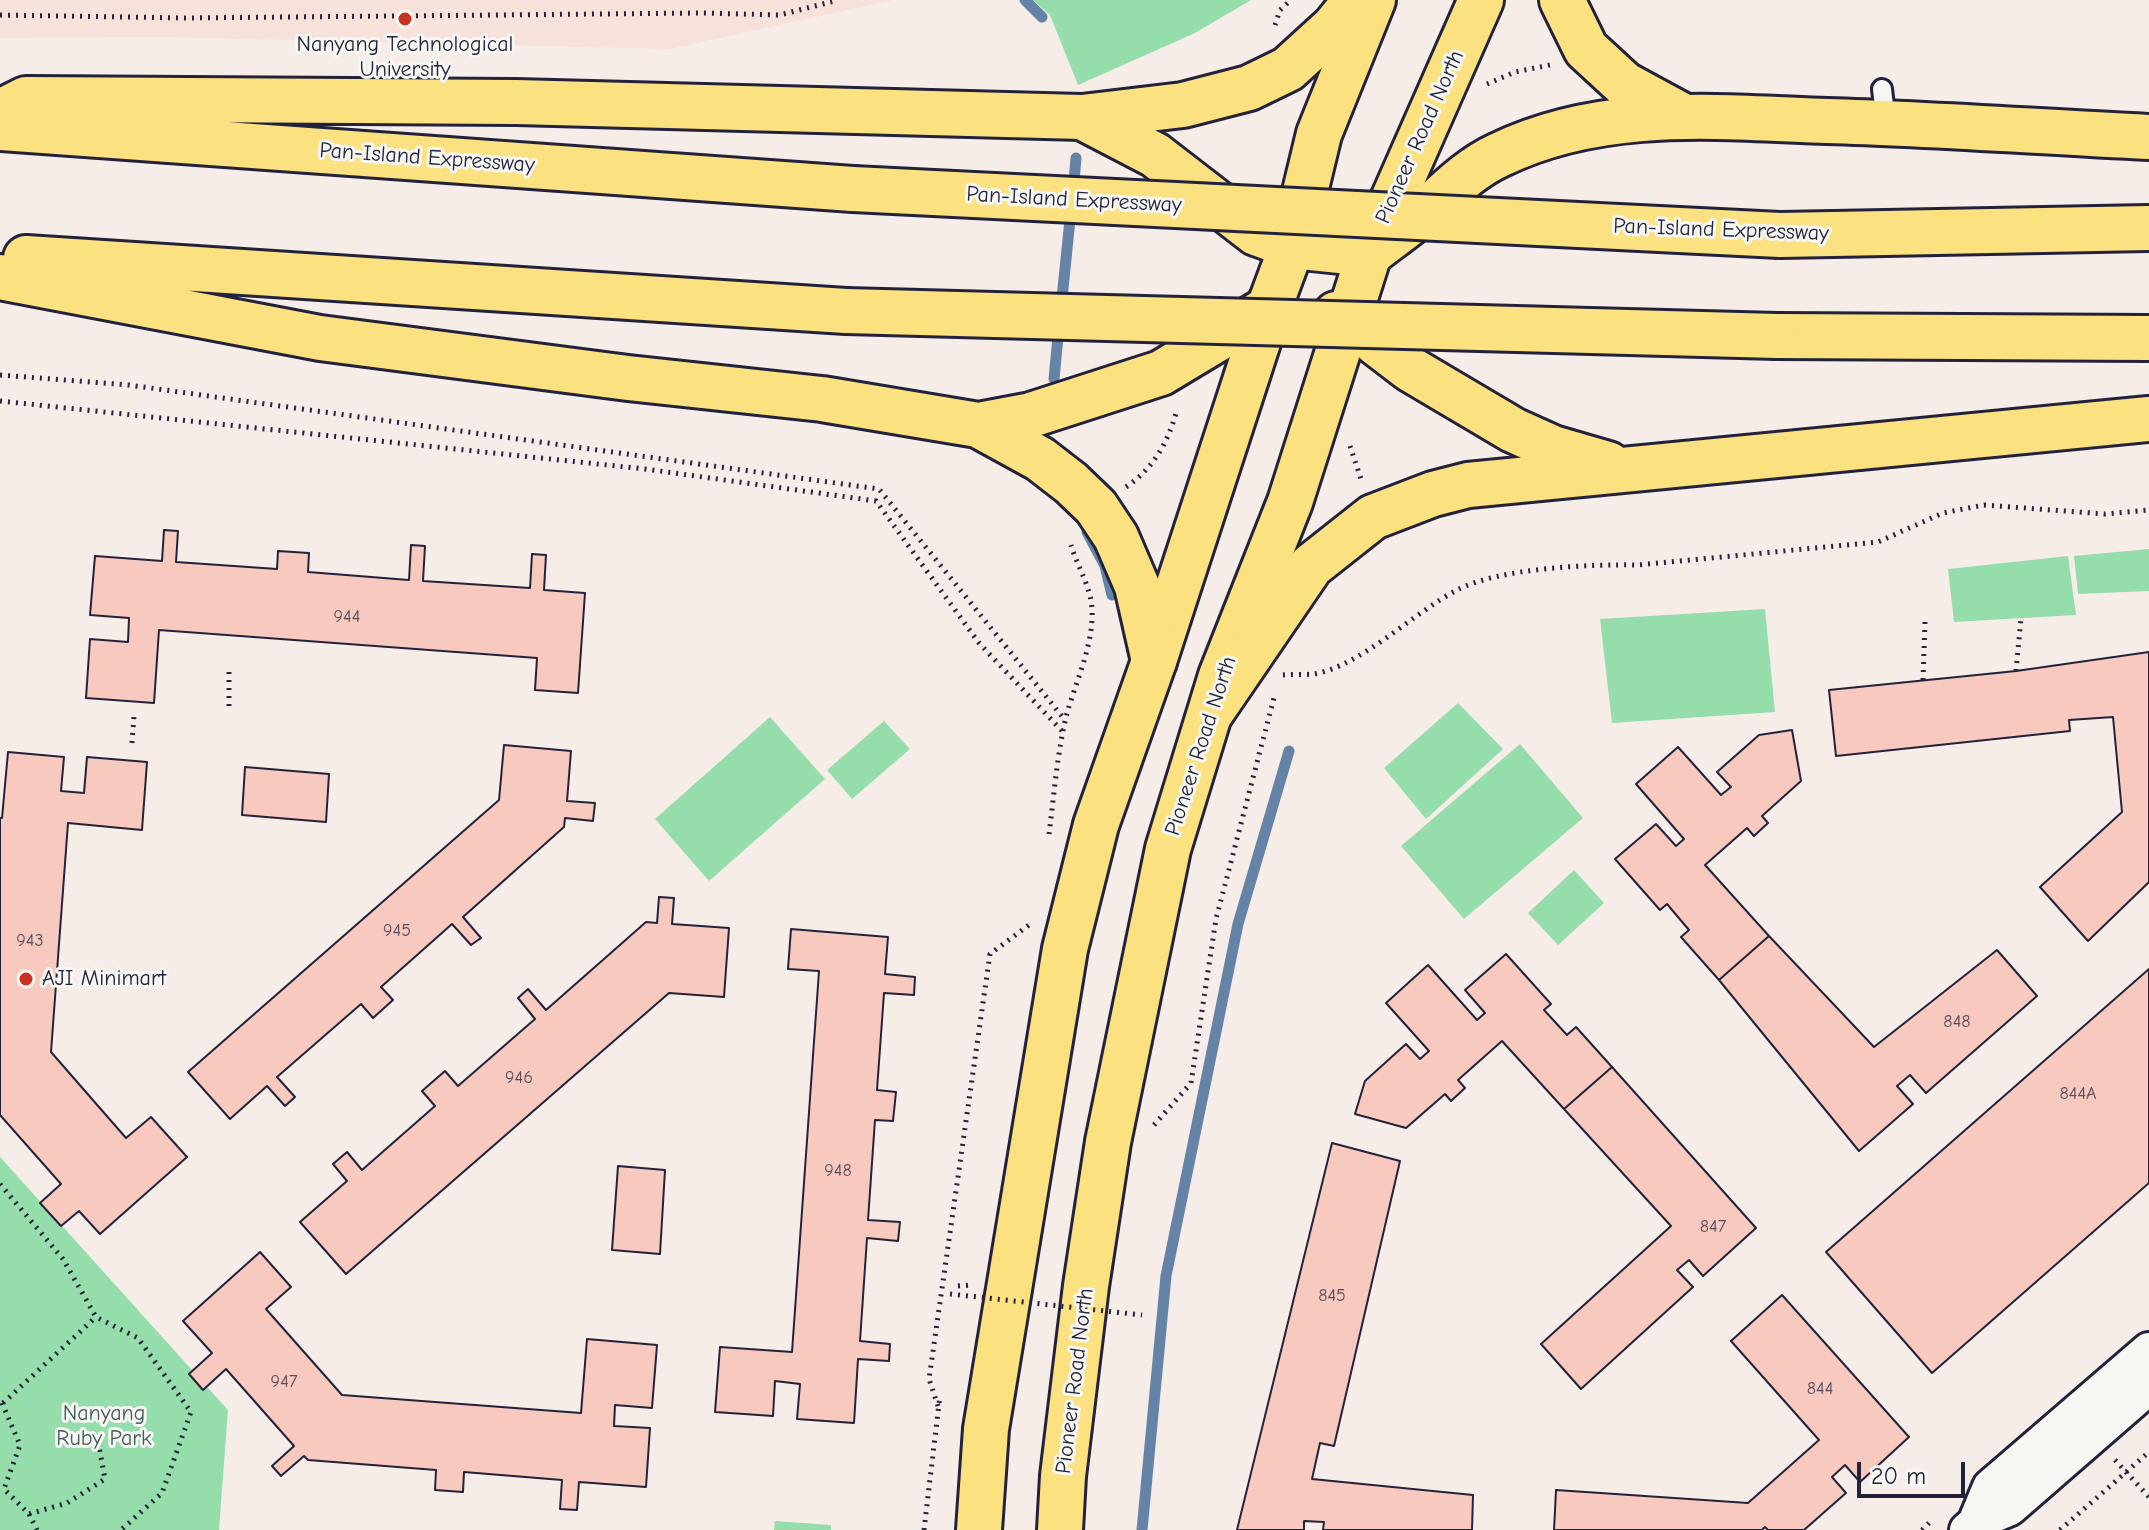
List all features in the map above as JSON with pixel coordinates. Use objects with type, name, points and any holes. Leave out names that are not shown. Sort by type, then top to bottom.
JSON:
[{"type":"main road","points":[[0,112],[26,99],[37,99],[516,102],[1082,117],[1183,105],[1249,88],[1288,69],[1334,27],[1356,0]]},
{"type":"main road","points":[[979,1530],[986,1429],[1065,949],[1096,825],[1292,246],[1319,134],[1373,0]]},
{"type":"main road","name":"Pioneer Road North","points":[[1060,1530],[1063,1476],[1086,1286],[1108,1142],[1168,849],[1221,676],[1290,502],[1369,254],[1481,0]]},
{"type":"main road","points":[[1562,0],[1592,55],[1624,84],[1681,115]]},
{"type":"main road","points":[[1082,117],[1155,155],[1256,233],[1292,246],[1369,254],[1451,186],[1497,156],[1550,134],[1612,121],[1884,106],[2149,137]]},
{"type":"main road","name":"Pan-Island Expressway","points":[[0,128],[853,189],[1780,235],[2149,228]]},
{"type":"main road","points":[[0,256],[846,311],[1777,336],[2149,338]]},
{"type":"main road","points":[[0,277],[320,338],[628,378],[822,399],[978,425],[1040,459],[1096,507],[1116,537],[1137,586],[1154,661]]},
{"type":"main road","points":[[978,425],[1031,415],[1161,373],[1221,340],[1269,308],[1348,315],[1376,343],[1410,369],[1513,430],[1553,448],[1633,471]]},
{"type":"main road","points":[[1212,711],[1311,566],[1373,517],[1433,494],[1468,485],[2149,419]]},
{"type":"street","points":[[1971,1527],[1990,1487],[2149,1350]]},
{"type":"street","points":[[1971,1527],[2010,1508],[2149,1387]]},
{"type":"path","points":[[0,15],[185,18],[780,15],[838,0]]},
{"type":"path","points":[[1482,88],[1515,72],[1592,55]]},
{"type":"path","points":[[0,375],[129,385],[879,489],[1065,721],[1048,842]]},
{"type":"path","points":[[0,401],[645,469],[876,501],[979,643],[1063,733]]},
{"type":"path","points":[[1348,439],[1373,517]]},
{"type":"path","points":[[1281,663],[1278,675],[1315,674],[1346,663],[1431,606],[1483,579],[1598,564],[1638,565],[1878,542],[1943,513],[1984,505],[2091,514],[2149,510]]},
{"type":"path","points":[[2016,671],[2021,618]]},
{"type":"path","points":[[1923,680],[1925,622]]},
{"type":"path","points":[[229,672],[229,708]]},
{"type":"path","points":[[1153,1126],[1191,1083],[1216,919],[1276,688]]},
{"type":"path","points":[[132,743],[134,716]]},
{"type":"path","points":[[938,1406],[929,1379],[990,954],[1039,917]]},
{"type":"path","points":[[0,1184],[63,1259],[96,1317],[138,1338],[191,1412],[162,1493],[121,1530]]},
{"type":"path","points":[[950,1294],[1142,1315]]},
{"type":"path","points":[[37,1530],[29,1514],[4,1489],[20,1445],[1,1402],[96,1317]]},
{"type":"path","points":[[924,1530],[940,1395]]},
{"type":"path","points":[[29,1514],[67,1503],[105,1479],[96,1430]]},
{"type":"path","points":[[2093,1436],[2149,1497]]},
{"type":"path","points":[[2060,1530],[2149,1452]]},
{"type":"shaded area","name":"Nanyang Technological University","points":[[0,0],[894,0],[670,49],[159,37],[0,38]]},
{"type":"green space","points":[[1033,0],[1251,0],[1195,33],[1078,85],[1050,15]]},
{"type":"green space","points":[[2149,549],[2149,591],[2078,594],[2074,556]]},
{"type":"green space","points":[[2068,556],[2076,615],[1954,622],[1948,569]]},
{"type":"green space","points":[[1765,609],[1775,712],[1612,723],[1600,619]]},
{"type":"green space","points":[[1458,703],[1503,749],[1426,819],[1384,768]]},
{"type":"green space","points":[[770,717],[825,779],[709,881],[655,819]]},
{"type":"green space","points":[[884,721],[910,749],[852,799],[827,770]]},
{"type":"green space","points":[[1520,744],[1583,818],[1464,919],[1401,846]]},
{"type":"green space","points":[[1574,870],[1604,903],[1558,945],[1528,913]]},
{"type":"green space","name":"Nanyang Ruby Park","points":[[0,1157],[228,1410],[219,1530],[0,1530]]},
{"type":"green space","points":[[775,1521],[831,1525],[831,1530],[774,1530]]},
{"type":"building","points":[[164,530],[178,531],[176,562],[277,569],[278,551],[309,553],[308,572],[409,580],[411,545],[425,546],[423,581],[530,588],[532,554],[546,555],[544,590],[585,593],[578,693],[535,690],[537,658],[159,630],[154,703],[86,698],[90,639],[128,642],[129,618],[90,615],[95,556],[162,561]]},
{"type":"building","points":[[2149,652],[2149,882],[2088,941],[2040,887],[2122,812],[2113,717],[2069,720],[2070,731],[1836,756],[1829,690],[2016,671]]},
{"type":"building","points":[[1792,730],[1801,781],[1762,816],[1768,823],[1754,836],[1747,828],[1705,865],[1769,936],[1719,980],[1681,937],[1689,930],[1667,904],[1660,910],[1615,859],[1656,824],[1676,846],[1684,839],[1636,784],[1678,747],[1721,795],[1731,787],[1717,772],[1759,735]]},
{"type":"building","points":[[504,745],[571,751],[567,801],[595,803],[593,821],[565,818],[564,827],[463,917],[481,938],[471,945],[452,924],[381,987],[393,1000],[373,1018],[361,1004],[277,1077],[295,1097],[285,1106],[267,1086],[230,1119],[188,1072],[499,800]]},
{"type":"building","points":[[8,752],[64,757],[61,791],[84,793],[87,757],[147,762],[142,830],[68,823],[51,1052],[126,1138],[151,1117],[187,1157],[100,1234],[79,1211],[61,1226],[40,1203],[61,1184],[0,1115],[0,818]]},
{"type":"building","points":[[245,767],[329,774],[326,822],[242,815]]},
{"type":"building","points":[[659,897],[674,898],[672,924],[729,928],[724,997],[669,993],[346,1274],[300,1222],[347,1181],[333,1164],[347,1152],[362,1170],[435,1106],[422,1091],[445,1071],[458,1086],[535,1019],[518,998],[528,989],[546,1010],[646,922],[657,923]]},
{"type":"building","points":[[791,929],[888,937],[885,974],[915,977],[914,995],[884,993],[877,1090],[896,1092],[893,1121],[875,1120],[868,1220],[900,1222],[898,1241],[867,1238],[860,1341],[890,1344],[889,1361],[858,1359],[854,1423],[797,1419],[800,1384],[775,1381],[773,1416],[715,1412],[720,1347],[792,1352],[819,971],[788,969]]},
{"type":"building","points":[[1769,936],[1874,1047],[1997,950],[2037,996],[1926,1093],[1910,1075],[1897,1086],[1913,1104],[1859,1151],[1719,980]]},
{"type":"building","points":[[1506,954],[1551,1004],[1544,1010],[1567,1035],[1576,1027],[1612,1067],[1564,1109],[1502,1041],[1458,1080],[1465,1088],[1451,1101],[1445,1094],[1406,1128],[1355,1114],[1365,1081],[1406,1044],[1420,1059],[1429,1051],[1386,1003],[1428,965],[1477,1020],[1485,1013],[1465,990]]},
{"type":"building","points":[[2149,969],[2149,1183],[1932,1373],[1826,1252]]},
{"type":"building","points":[[1612,1067],[1756,1228],[1703,1276],[1689,1260],[1677,1270],[1693,1287],[1581,1389],[1541,1344],[1671,1226],[1564,1109]]},
{"type":"building","points":[[1332,1143],[1400,1161],[1334,1446],[1320,1443],[1312,1479],[1473,1495],[1472,1530],[1323,1530],[1324,1522],[1304,1521],[1304,1530],[1237,1530]]},
{"type":"building","points":[[618,1166],[665,1170],[660,1254],[612,1250]]},
{"type":"building","points":[[260,1252],[291,1287],[266,1309],[342,1395],[581,1413],[587,1339],[657,1345],[652,1408],[615,1405],[614,1426],[650,1428],[646,1487],[579,1482],[577,1510],[560,1509],[562,1480],[464,1472],[463,1492],[435,1490],[436,1470],[308,1460],[304,1456],[281,1476],[272,1466],[294,1446],[226,1369],[203,1390],[189,1374],[212,1353],[183,1321]]},
{"type":"building","points":[[1782,1295],[1909,1437],[1860,1482],[1845,1465],[1832,1477],[1846,1493],[1804,1530],[1768,1530],[1765,1527],[1762,1530],[1554,1530],[1556,1490],[1748,1503],[1819,1440],[1731,1341]]},
{"type":"waterway","points":[[1025,0],[1042,17]]},
{"type":"waterway","points":[[1073,193],[1076,158]]},
{"type":"waterway","points":[[1061,308],[1071,210]]},
{"type":"waterway","points":[[1054,379],[1059,326]]},
{"type":"waterway","points":[[1087,532],[1105,566],[1112,595]]},
{"type":"waterway","points":[[1142,1530],[1166,1276],[1238,924],[1289,751]]},
{"type":"place","name":"Nanyang Technological University","points":[[405,19]]},
{"type":"place","name":"AJI Minimart","points":[[26,979]]}]
